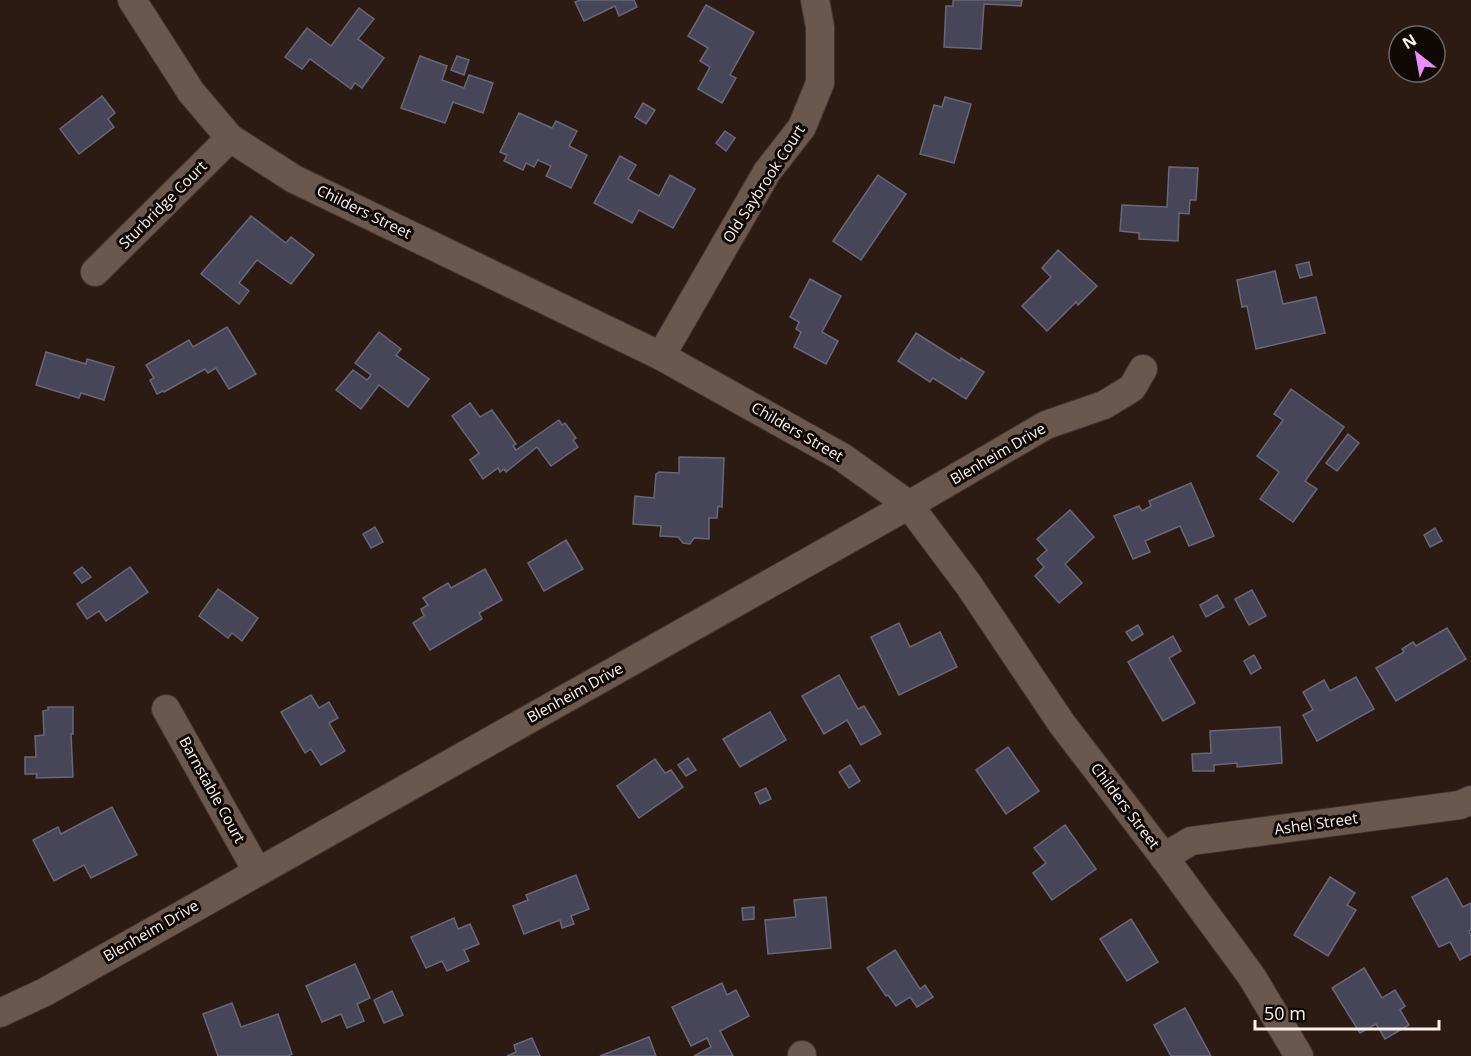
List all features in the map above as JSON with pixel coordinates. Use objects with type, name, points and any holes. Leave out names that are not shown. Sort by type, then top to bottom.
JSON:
[{"type":"street","name":"Childers Street","points":[[132,0],[191,92],[230,138],[294,179],[661,356],[842,457],[909,505],[968,584],[1062,724],[1252,977],[1299,1056]]},
{"type":"street","name":"Old Saybrook Court","points":[[661,356],[767,172],[802,127],[820,83],[816,0]]},
{"type":"street","name":"Sturbridge Court","points":[[95,272],[230,138]]},
{"type":"street","name":"Blenheim Drive","points":[[0,1013],[45,992],[909,505],[1046,425],[1104,405],[1132,388],[1143,369]]},
{"type":"street","name":"Barnstable Court","points":[[166,709],[257,871]]},
{"type":"street","name":"Ashel Street","points":[[1164,857],[1191,841],[1460,804],[1471,800]]},
{"type":"building","points":[[580,0],[634,0],[637,7],[619,16],[615,6],[584,21],[575,2]]},
{"type":"building","points":[[953,0],[1022,0],[1021,6],[984,4],[981,49],[944,47],[946,6],[953,6]]},
{"type":"building","points":[[706,5],[754,32],[730,75],[736,78],[722,103],[698,89],[710,67],[700,61],[708,48],[688,36]]},
{"type":"building","points":[[359,8],[374,19],[358,39],[384,58],[362,88],[355,83],[351,89],[310,59],[302,69],[285,57],[307,28],[331,46]]},
{"type":"building","points":[[420,56],[447,66],[442,80],[464,88],[469,75],[493,83],[483,113],[453,102],[445,123],[401,108]]},
{"type":"building","points":[[457,56],[469,60],[464,75],[451,70]]},
{"type":"building","points":[[102,96],[115,113],[108,119],[114,127],[79,154],[60,129]]},
{"type":"building","points":[[945,97],[971,104],[954,163],[920,154],[934,105],[942,107]]},
{"type":"building","points":[[643,103],[655,110],[646,124],[635,117]]},
{"type":"building","points":[[519,113],[552,128],[556,121],[577,131],[569,146],[587,155],[571,188],[546,176],[551,166],[538,160],[534,167],[526,163],[523,170],[504,161],[507,155],[500,152]]},
{"type":"building","points":[[725,131],[735,138],[726,151],[716,143]]},
{"type":"building","points":[[620,156],[636,165],[628,179],[659,196],[670,175],[695,189],[673,228],[639,210],[632,223],[594,203]]},
{"type":"building","points":[[1169,167],[1198,168],[1196,200],[1190,200],[1189,214],[1179,213],[1178,241],[1139,239],[1139,233],[1120,231],[1122,205],[1167,207]]},
{"type":"building","points":[[878,175],[906,194],[861,260],[833,241]]},
{"type":"building","points":[[251,216],[286,243],[291,237],[314,255],[291,284],[257,260],[239,283],[249,291],[239,304],[201,274]]},
{"type":"building","points":[[1058,250],[1097,286],[1078,305],[1076,302],[1047,331],[1022,306],[1051,277],[1042,268]]},
{"type":"building","points":[[1309,262],[1312,275],[1300,278],[1296,265]]},
{"type":"building","points":[[1275,271],[1283,304],[1316,297],[1325,333],[1256,349],[1247,306],[1242,307],[1237,280]]},
{"type":"building","points":[[810,279],[841,296],[822,332],[838,341],[826,364],[794,347],[801,332],[796,329],[799,322],[790,317]]},
{"type":"building","points":[[227,327],[256,374],[229,389],[216,368],[208,373],[205,369],[157,394],[150,380],[154,378],[146,365],[189,340],[193,347]]},
{"type":"building","points":[[379,332],[401,349],[396,355],[429,379],[408,407],[379,385],[361,409],[336,390],[353,370],[367,380],[371,375],[355,363]]},
{"type":"building","points":[[916,333],[960,361],[961,358],[984,372],[966,399],[933,378],[930,382],[898,361]]},
{"type":"building","points":[[46,352],[86,364],[87,359],[114,367],[104,400],[81,393],[79,398],[36,385]]},
{"type":"building","points":[[1291,389],[1344,427],[1305,481],[1317,489],[1293,522],[1260,499],[1279,472],[1257,456],[1283,420],[1274,414]]},
{"type":"building","points":[[470,403],[480,417],[492,410],[516,444],[513,446],[516,450],[559,420],[562,425],[565,423],[576,438],[573,440],[578,447],[551,466],[537,447],[506,472],[504,469],[500,472],[498,468],[483,479],[470,460],[479,453],[452,416]]},
{"type":"building","points":[[1348,434],[1359,443],[1337,471],[1326,463]]},
{"type":"building","points":[[679,457],[724,458],[722,507],[718,506],[717,518],[709,518],[709,539],[694,538],[690,544],[683,543],[678,537],[660,536],[661,526],[633,524],[635,496],[654,498],[656,474],[659,472],[679,473]]},
{"type":"building","points":[[1191,483],[1214,536],[1189,546],[1180,526],[1145,541],[1150,552],[1133,559],[1114,516],[1139,506],[1142,511],[1151,506],[1149,501]]},
{"type":"building","points":[[1070,510],[1094,537],[1065,564],[1082,583],[1059,603],[1035,576],[1044,567],[1037,559],[1047,550],[1037,539]]},
{"type":"building","points":[[375,527],[383,542],[371,548],[363,534]]},
{"type":"building","points":[[1435,528],[1442,541],[1430,547],[1424,535]]},
{"type":"building","points":[[566,540],[583,569],[544,591],[528,563]]},
{"type":"building","points":[[82,567],[91,577],[82,583],[74,573]]},
{"type":"building","points":[[130,567],[148,592],[106,621],[99,611],[87,619],[77,604]]},
{"type":"building","points":[[485,569],[502,600],[479,613],[482,619],[430,650],[413,623],[424,616],[421,609],[428,605],[423,598],[448,583],[451,588]]},
{"type":"building","points":[[218,589],[258,618],[242,641],[232,633],[228,638],[199,616]]},
{"type":"building","points":[[1252,590],[1266,616],[1249,625],[1235,599]]},
{"type":"building","points":[[1217,595],[1224,607],[1206,617],[1200,605]]},
{"type":"building","points":[[899,623],[910,647],[940,632],[957,667],[899,695],[871,637]]},
{"type":"building","points":[[1138,625],[1143,634],[1132,641],[1126,632]]},
{"type":"building","points":[[1447,628],[1466,659],[1396,701],[1376,668],[1404,652],[1402,649],[1413,642],[1416,646]]},
{"type":"building","points":[[1173,636],[1181,651],[1169,658],[1195,703],[1163,721],[1128,662]]},
{"type":"building","points":[[1254,655],[1261,668],[1251,674],[1244,661]]},
{"type":"building","points":[[839,675],[858,709],[864,706],[881,734],[861,745],[847,720],[824,734],[802,696]]},
{"type":"building","points":[[1356,677],[1374,709],[1317,741],[1303,715],[1313,710],[1303,692],[1324,680],[1330,691]]},
{"type":"building","points":[[311,695],[319,708],[329,702],[338,718],[329,723],[345,751],[321,765],[311,749],[305,753],[281,712]]},
{"type":"building","points":[[48,707],[73,707],[73,734],[71,734],[73,777],[36,778],[37,774],[25,774],[25,757],[36,757],[35,736],[44,735],[43,711],[48,710]]},
{"type":"building","points":[[770,712],[786,740],[740,767],[723,739]]},
{"type":"building","points":[[1280,727],[1282,763],[1237,767],[1237,763],[1214,765],[1214,771],[1193,771],[1192,754],[1211,753],[1210,731]]},
{"type":"building","points":[[1008,747],[1039,791],[1006,814],[976,770]]},
{"type":"building","points":[[688,758],[696,770],[686,776],[678,765]]},
{"type":"building","points":[[655,759],[665,773],[671,770],[683,787],[639,818],[617,786]]},
{"type":"building","points":[[850,765],[860,781],[849,788],[839,772]]},
{"type":"building","points":[[766,788],[771,799],[760,804],[755,793]]},
{"type":"building","points":[[112,807],[137,855],[91,878],[84,865],[54,881],[33,840],[58,827],[61,834]]},
{"type":"building","points":[[1065,825],[1096,869],[1052,900],[1033,873],[1046,863],[1034,848]]},
{"type":"building","points":[[576,875],[589,909],[571,916],[574,924],[562,928],[560,920],[524,934],[513,906],[528,900],[526,895]]},
{"type":"building","points":[[1330,877],[1355,893],[1347,905],[1356,910],[1328,956],[1294,935]]},
{"type":"building","points":[[1447,878],[1463,907],[1471,903],[1471,930],[1469,931],[1471,954],[1460,960],[1450,942],[1439,947],[1412,897]]},
{"type":"building","points":[[826,897],[831,948],[768,954],[765,920],[796,917],[794,900]]},
{"type":"building","points":[[754,907],[754,919],[743,920],[742,908]]},
{"type":"building","points":[[454,918],[458,929],[470,924],[479,944],[464,950],[469,961],[447,971],[442,961],[426,968],[411,937]]},
{"type":"building","points":[[1131,919],[1158,962],[1127,981],[1100,939]]},
{"type":"building","points":[[895,950],[920,989],[925,985],[933,997],[917,1007],[910,997],[896,1006],[888,995],[886,996],[867,968]]},
{"type":"building","points":[[355,964],[370,998],[357,1004],[364,1021],[347,1028],[341,1014],[322,1022],[306,986]]},
{"type":"building","points":[[1364,968],[1382,998],[1395,990],[1405,1006],[1400,1010],[1409,1025],[1385,1039],[1376,1024],[1360,1033],[1332,988]]},
{"type":"building","points":[[722,983],[727,995],[736,990],[749,1016],[720,1031],[733,1056],[694,1056],[711,1047],[707,1038],[691,1046],[672,1007]]},
{"type":"building","points":[[392,991],[403,1015],[384,1023],[374,1000]]},
{"type":"building","points":[[232,1003],[241,1027],[278,1014],[292,1054],[288,1056],[218,1056],[203,1014]]},
{"type":"building","points":[[1185,1008],[1211,1056],[1171,1056],[1154,1025]]},
{"type":"building","points":[[649,1037],[656,1056],[600,1056]]},
{"type":"building","points":[[532,1038],[540,1056],[507,1056],[516,1052],[514,1045]]}]
